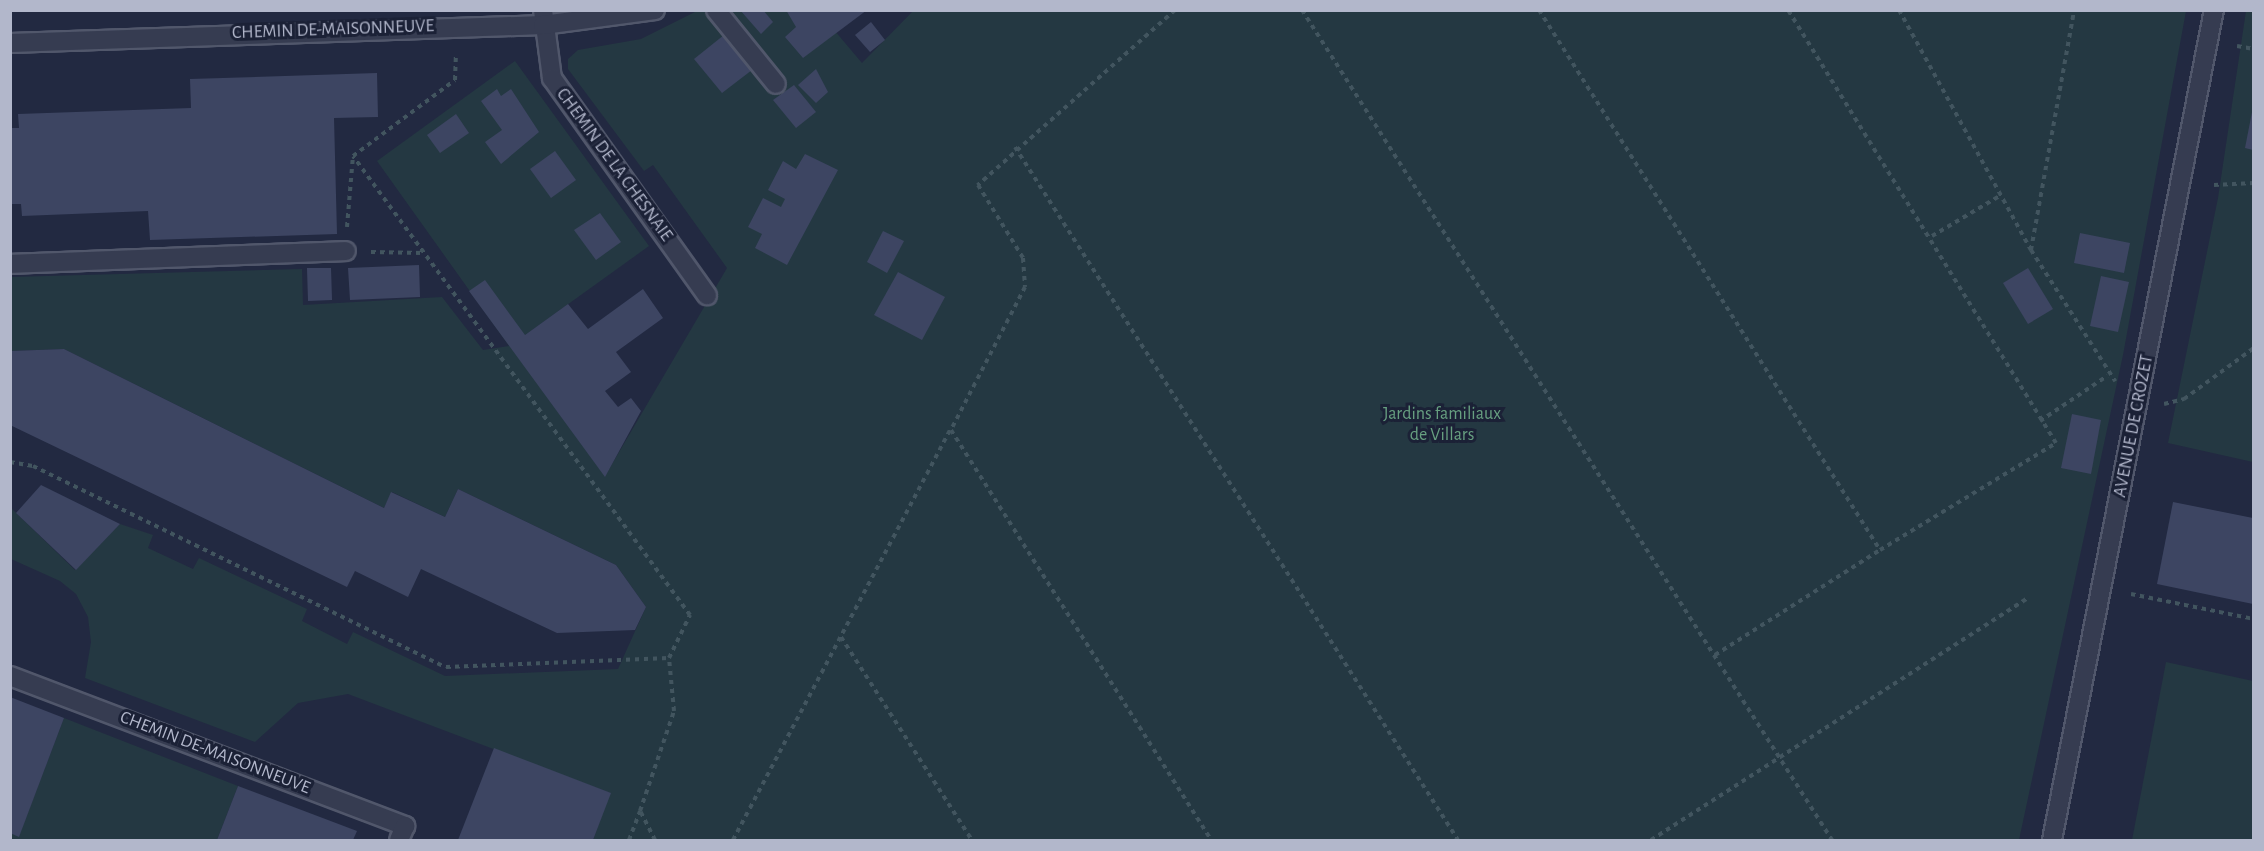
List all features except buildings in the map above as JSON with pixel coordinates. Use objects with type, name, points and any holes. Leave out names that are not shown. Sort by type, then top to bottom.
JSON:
[{"type":"street","name":"CHEMIN DE-MAISONNEUVE","points":[[10,43],[543,18],[655,10]]},
{"type":"street","points":[[716,10],[776,84]]},
{"type":"street","name":"AVENUE DE CROZET","points":[[2052,840],[2214,10]]},
{"type":"street","name":"CHEMIN DE LA CHESNAIE","points":[[543,18],[552,78],[707,296]]},
{"type":"street","points":[[10,264],[346,251]]},
{"type":"street","name":"CHEMIN DE-MAISONNEUVE","points":[[10,676],[405,826],[399,840]]},
{"type":"path","points":[[733,840],[951,430],[1024,287],[1023,258],[978,184],[1015,147],[1175,10]]},
{"type":"path","points":[[1302,10],[1832,840]]},
{"type":"path","points":[[1539,10],[1880,550]]},
{"type":"path","points":[[1714,655],[1880,550],[2056,444],[2040,421],[1932,236],[1788,10]]},
{"type":"path","points":[[1899,10],[2031,250],[2107,376],[2139,398],[2169,406],[2253,348]]},
{"type":"path","points":[[2031,250],[2074,10]]},
{"type":"path","points":[[2238,46],[2253,49]]},
{"type":"path","points":[[424,253],[346,251],[353,156],[455,80],[456,50]]},
{"type":"path","points":[[1015,147],[1458,840]]},
{"type":"path","points":[[353,156],[690,615],[669,658],[674,711],[629,840]]},
{"type":"path","points":[[2214,185],[2253,183]]},
{"type":"path","points":[[1932,236],[2001,195]]},
{"type":"path","points":[[2040,421],[2107,376]]},
{"type":"path","points":[[951,430],[1211,840]]},
{"type":"path","points":[[10,462],[33,466],[446,667],[669,658]]},
{"type":"path","points":[[2131,594],[2253,619]]},
{"type":"path","points":[[1651,840],[2026,599]]},
{"type":"path","points":[[841,636],[972,840]]},
{"type":"path","points":[[640,811],[655,840]]},
{"type":"green space","name":"Jardins familiaux de Villars","points":[[914,10],[2186,11],[2123,355],[2019,840],[593,840],[610,793],[348,694],[298,703],[255,742],[85,678],[91,642],[88,617],[76,594],[60,581],[11,559],[10,507],[75,570],[120,524],[153,535],[148,548],[193,569],[199,558],[307,609],[302,621],[347,644],[353,632],[445,676],[618,669],[646,607],[616,565],[458,489],[445,517],[392,492],[384,508],[64,349],[11,351],[11,277],[302,269],[303,305],[442,297],[483,350],[509,346],[377,161],[515,61],[649,246],[510,346],[605,476],[727,268],[653,165],[644,171],[568,69],[568,59],[578,50],[641,39],[697,11],[818,11],[862,63]]},
{"type":"green space","points":[[2246,11],[2253,11],[2253,462],[2168,443],[2218,198]]},
{"type":"green space","points":[[2166,662],[2253,681],[2253,840],[2132,840]]},
{"type":"green space","points":[[64,718],[238,786],[217,840],[11,840],[10,833],[19,836]]}]
